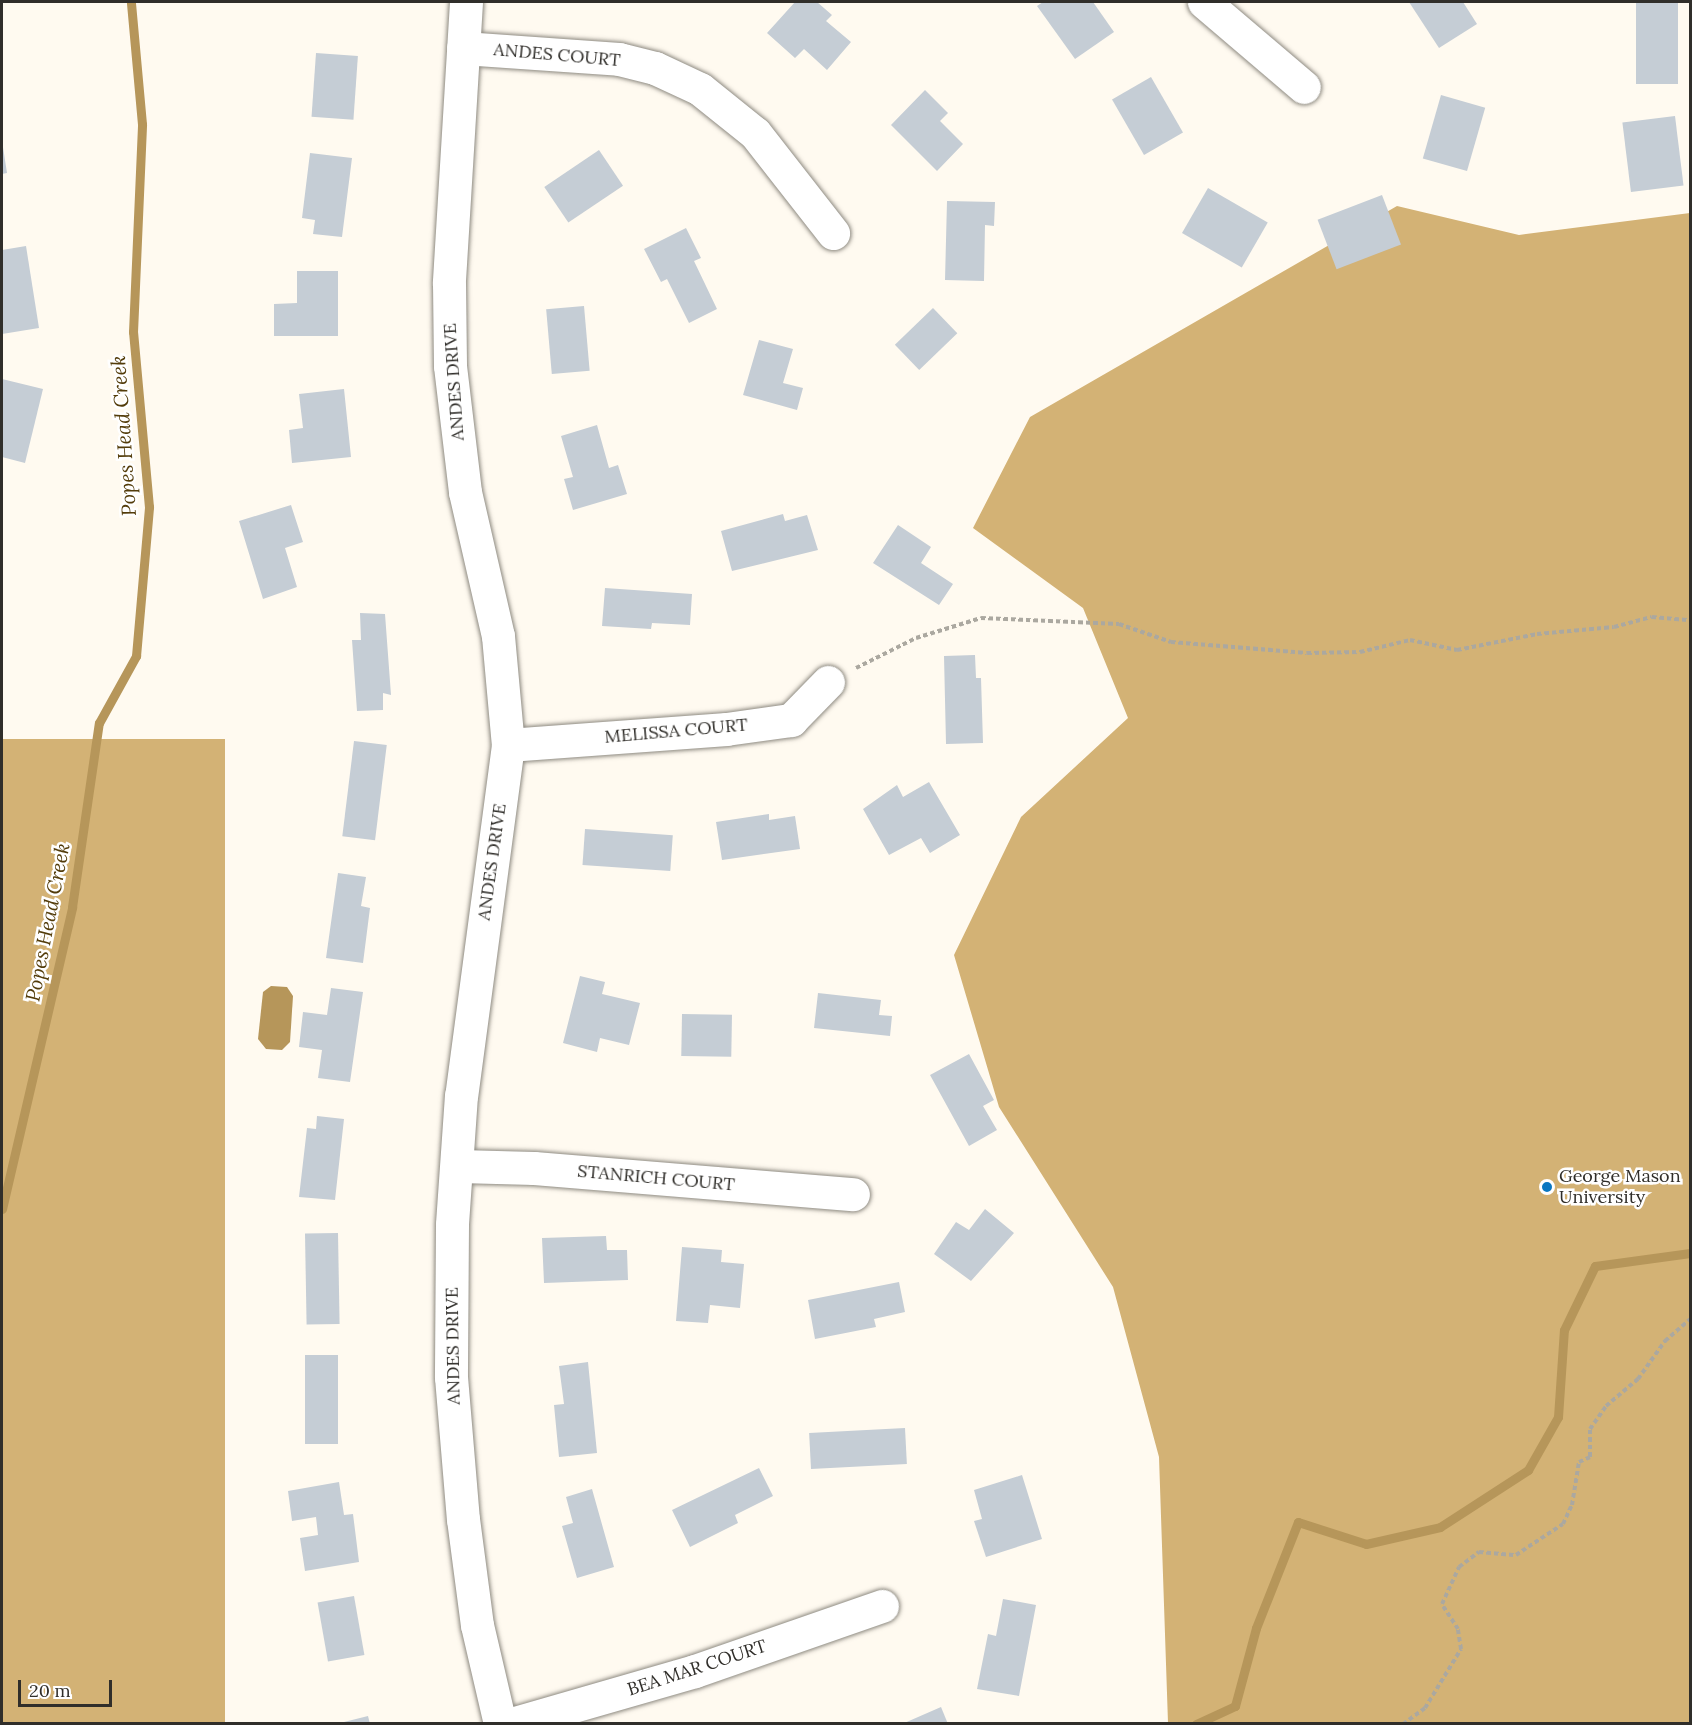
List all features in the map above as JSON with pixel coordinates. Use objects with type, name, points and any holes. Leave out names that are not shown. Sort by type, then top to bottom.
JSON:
[{"type":"street","name":"ANDES DRIVE","points":[[466,2],[449,283],[450,366],[465,492],[498,636],[508,745],[461,1095],[459,1166],[452,1225],[451,1377],[464,1531],[477,1625],[500,1724]]},
{"type":"street","points":[[1204,2],[1304,87]]},
{"type":"street","name":"ANDES COURT","points":[[463,48],[619,59],[655,68],[700,89],[755,133],[833,233]]},
{"type":"street","name":"MELISSA COURT","points":[[508,745],[726,729],[791,720],[828,682]]},
{"type":"street","name":"STANRICH COURT","points":[[459,1166],[534,1168],[853,1194]]},
{"type":"street","name":"BEA MAR COURT","points":[[511,1724],[695,1671],[882,1606]]},
{"type":"path","points":[[828,682],[916,638],[981,618],[1119,624],[1171,642],[1307,653],[1360,651],[1410,640],[1457,650],[1537,634],[1614,627],[1652,617],[1690,620]]},
{"type":"path","points":[[1403,1724],[1425,1708],[1461,1649],[1458,1629],[1442,1604],[1459,1567],[1479,1552],[1516,1555],[1563,1524],[1572,1505],[1579,1462],[1590,1458],[1590,1429],[1606,1406],[1638,1379],[1665,1341],[1690,1319]]},
{"type":"shaded area","points":[[1397,206],[1519,235],[1690,213],[1690,1723],[1168,1723],[1159,1457],[1113,1287],[999,1107],[954,955],[1021,817],[1128,718],[1083,608],[973,528],[1030,417]]},
{"type":"shaded area","points":[[2,739],[225,739],[225,1723],[2,1723]]},
{"type":"shaded area","points":[[271,986],[287,987],[293,996],[290,1042],[282,1050],[266,1049],[258,1039],[263,992]]},
{"type":"building","points":[[795,2],[817,2],[832,15],[826,21],[851,42],[827,70],[804,49],[795,58],[767,33]]},
{"type":"building","points":[[1043,2],[1093,2],[1114,32],[1075,59],[1037,6]]},
{"type":"building","points":[[1409,2],[1463,2],[1477,24],[1439,48]]},
{"type":"building","points":[[1636,2],[1678,2],[1678,84],[1636,84]]},
{"type":"building","points":[[316,53],[358,56],[353,120],[312,117]]},
{"type":"building","points":[[1151,77],[1183,132],[1144,155],[1112,100]]},
{"type":"building","points":[[925,90],[948,113],[940,121],[963,144],[937,171],[891,125]]},
{"type":"building","points":[[1441,95],[1485,108],[1467,171],[1423,158]]},
{"type":"building","points":[[1675,116],[1684,185],[1631,192],[1622,122]]},
{"type":"building","points":[[2,141],[7,173],[2,174]]},
{"type":"building","points":[[599,150],[623,186],[568,223],[544,187]]},
{"type":"building","points":[[310,153],[352,158],[342,237],[313,234],[315,220],[302,218]]},
{"type":"building","points":[[1208,188],[1268,222],[1242,268],[1182,233]]},
{"type":"building","points":[[1382,195],[1401,244],[1337,269],[1318,220]]},
{"type":"building","points":[[947,201],[995,202],[994,226],[985,225],[984,281],[945,280]]},
{"type":"building","points":[[686,228],[701,258],[694,261],[717,309],[689,323],[667,279],[661,282],[644,249]]},
{"type":"building","points":[[26,246],[39,328],[2,334],[2,250]]},
{"type":"building","points":[[297,271],[338,271],[338,336],[274,336],[274,304],[297,303]]},
{"type":"building","points":[[584,306],[590,371],[552,374],[546,309]]},
{"type":"building","points":[[933,308],[957,333],[919,370],[895,345]]},
{"type":"building","points":[[759,340],[793,349],[783,383],[803,388],[797,410],[743,395]]},
{"type":"building","points":[[2,379],[43,389],[25,463],[2,457]]},
{"type":"building","points":[[344,389],[351,457],[292,463],[289,430],[303,428],[299,394]]},
{"type":"building","points":[[597,425],[609,468],[618,465],[627,494],[573,510],[564,479],[573,477],[561,436]]},
{"type":"building","points":[[291,505],[303,542],[285,548],[297,587],[263,599],[239,521]]},
{"type":"building","points":[[783,514],[785,521],[807,515],[818,550],[732,571],[721,531]]},
{"type":"building","points":[[898,525],[931,547],[921,563],[953,584],[939,605],[873,563]]},
{"type":"building","points":[[605,588],[692,594],[690,625],[652,623],[651,629],[602,626]]},
{"type":"building","points":[[360,613],[385,614],[391,695],[383,693],[383,710],[357,711],[352,640],[361,640]]},
{"type":"building","points":[[975,655],[976,678],[981,678],[983,743],[946,744],[944,656]]},
{"type":"building","points":[[354,741],[387,745],[375,840],[342,836]]},
{"type":"building","points":[[929,782],[960,835],[930,853],[921,838],[889,855],[863,809],[897,785],[903,797]]},
{"type":"building","points":[[769,814],[769,820],[795,816],[800,849],[722,860],[716,822]]},
{"type":"building","points":[[585,829],[673,835],[670,871],[582,865]]},
{"type":"building","points":[[338,873],[366,877],[361,906],[370,908],[363,963],[326,958]]},
{"type":"building","points":[[580,976],[605,982],[602,994],[640,1003],[629,1045],[600,1038],[597,1052],[563,1043]]},
{"type":"building","points":[[331,988],[363,992],[350,1082],[318,1078],[322,1050],[299,1047],[303,1012],[327,1015]]},
{"type":"building","points":[[818,993],[881,1000],[879,1015],[892,1016],[890,1036],[814,1028]]},
{"type":"building","points":[[682,1014],[732,1015],[731,1057],[681,1056]]},
{"type":"building","points":[[969,1054],[994,1100],[983,1106],[997,1130],[969,1146],[930,1075]]},
{"type":"building","points":[[317,1116],[344,1119],[335,1200],[299,1197],[307,1128],[316,1129]]},
{"type":"building","points":[[985,1209],[1014,1233],[971,1281],[934,1254],[956,1222],[969,1230]]},
{"type":"building","points":[[338,1233],[340,1324],[307,1325],[305,1234]]},
{"type":"building","points":[[606,1236],[607,1250],[627,1250],[628,1280],[544,1283],[542,1238]]},
{"type":"building","points":[[682,1247],[722,1250],[721,1262],[744,1264],[740,1308],[710,1305],[708,1323],[676,1321]]},
{"type":"building","points":[[899,1282],[905,1312],[874,1319],[876,1327],[815,1339],[808,1300]]},
{"type":"building","points":[[305,1355],[338,1355],[338,1444],[305,1444]]},
{"type":"building","points":[[588,1362],[597,1453],[559,1457],[554,1405],[564,1404],[559,1366]]},
{"type":"building","points":[[905,1428],[907,1464],[811,1469],[809,1433]]},
{"type":"building","points":[[759,1468],[773,1496],[735,1515],[738,1523],[690,1547],[672,1510]]},
{"type":"building","points":[[1022,1475],[1042,1539],[986,1557],[974,1521],[982,1519],[974,1490]]},
{"type":"building","points":[[339,1482],[344,1515],[353,1514],[359,1562],[305,1571],[300,1538],[318,1535],[316,1517],[292,1521],[288,1491]]},
{"type":"building","points":[[592,1489],[614,1567],[577,1578],[562,1526],[573,1523],[566,1497]]},
{"type":"building","points":[[354,1596],[364,1655],[328,1662],[318,1602]]},
{"type":"building","points":[[1003,1599],[1036,1605],[1019,1696],[977,1689],[988,1634],[996,1636]]},
{"type":"building","points":[[941,1707],[948,1724],[902,1724]]},
{"type":"building","points":[[368,1716],[370,1724],[340,1724],[340,1723]]},
{"type":"waterway","name":"Popes Head Creek","points":[[2,1209],[72,907],[99,723],[136,656],[149,507],[133,332],[142,124],[131,2]]},
{"type":"waterway","points":[[1196,1724],[1235,1706],[1256,1628],[1298,1522],[1366,1544],[1440,1527],[1528,1470],[1558,1417],[1564,1330],[1595,1266],[1690,1253]]},
{"type":"place","name":"George Mason University","points":[[1547,1187]]}]
